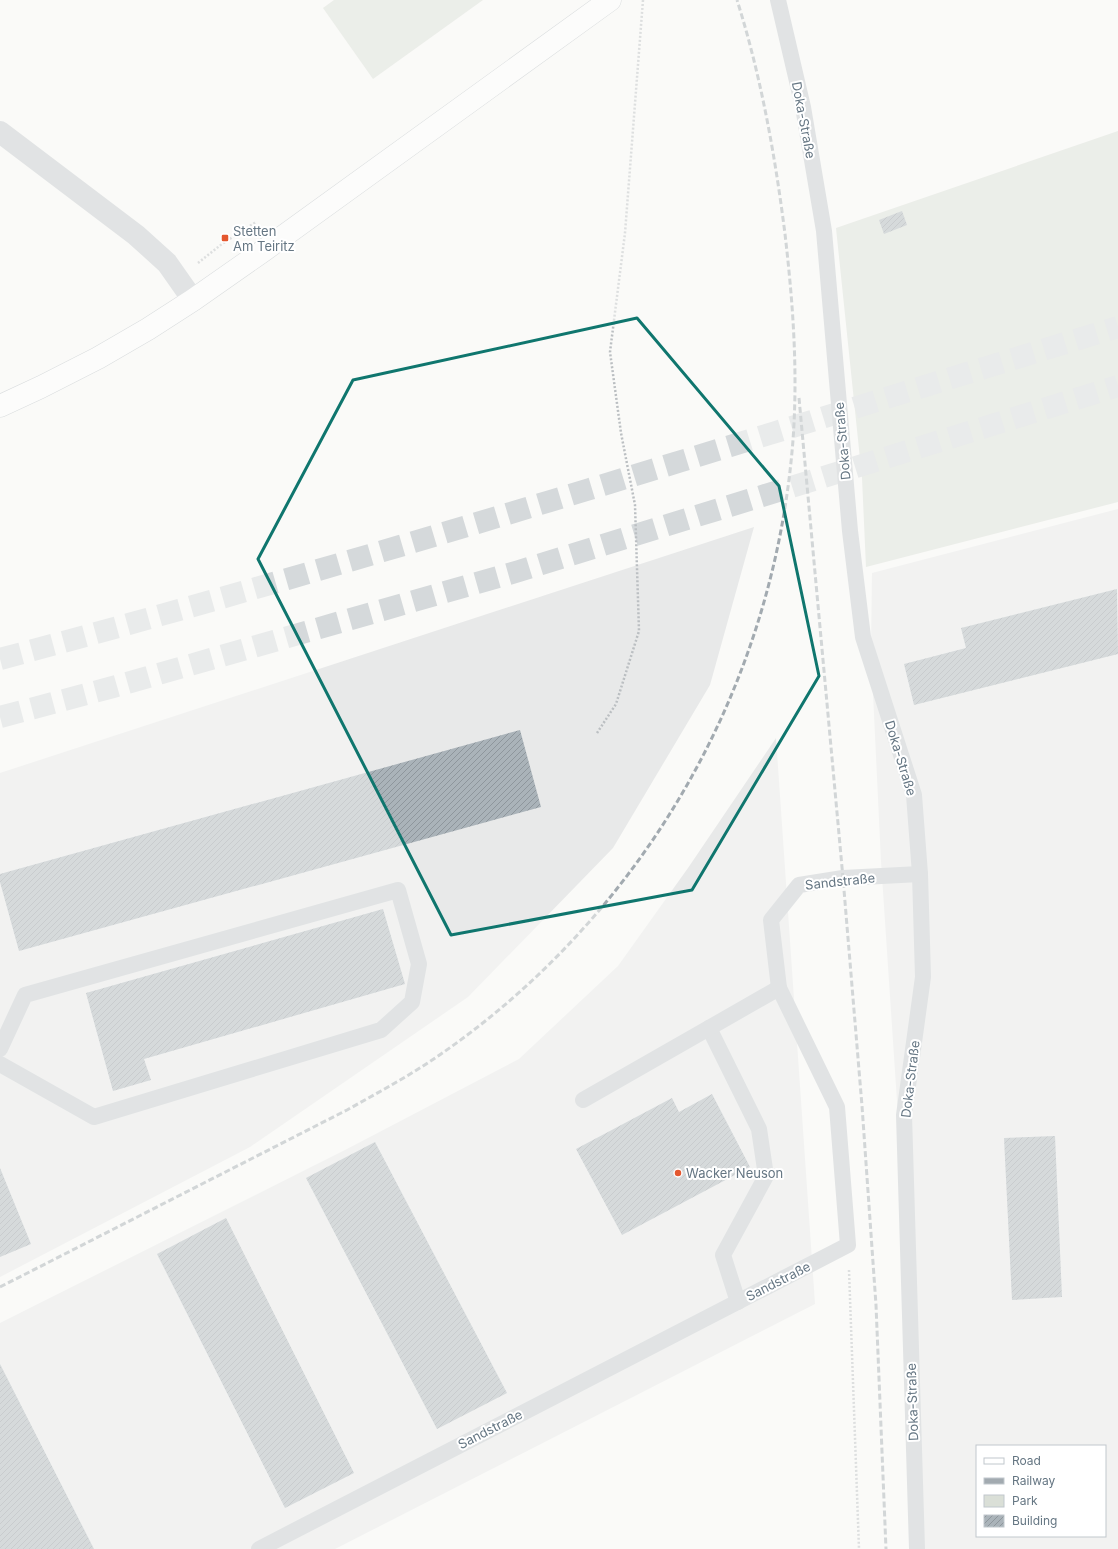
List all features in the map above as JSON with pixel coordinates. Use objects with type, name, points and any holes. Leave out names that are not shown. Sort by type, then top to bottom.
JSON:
[{"type":"main road","points":[[0,406],[98,358],[148,329],[193,300],[264,251],[610,0]]},
{"type":"street","points":[[0,132],[141,240],[167,263],[193,300]]},
{"type":"lane","name":"Doka-Straße","points":[[778,0],[803,107],[824,231],[850,531],[863,637],[914,795],[920,874],[922,977],[904,1116],[917,1549]]},
{"type":"lane","name":"Sandstraße","points":[[258,1549],[848,1245],[837,1107],[779,988],[770,920],[799,885],[843,878],[920,874]]},
{"type":"lane","points":[[0,1049],[25,995],[398,890],[419,964],[412,1002],[381,1030],[94,1117],[0,1064]]},
{"type":"lane","points":[[583,1100],[779,988]]},
{"type":"lane","points":[[709,1028],[759,1129],[766,1176],[723,1255],[738,1302]]},
{"type":"path","points":[[597,733],[616,704],[639,631],[635,505],[621,433],[610,352],[625,233],[643,0]]},
{"type":"path","points":[[848,1245],[859,1549]]},
{"type":"highlighted area","points":[[637,318],[779,486],[819,676],[692,890],[451,935],[258,559],[353,380]]},
{"type":"shaded area","points":[[1118,509],[1118,1549],[922,1549],[914,1356],[881,861],[871,651],[872,573]]},
{"type":"shaded area","points":[[754,527],[710,685],[613,848],[468,997],[250,1147],[0,1277],[0,773]]},
{"type":"shaded area","points":[[776,738],[815,1304],[335,1549],[0,1549],[0,1323],[347,1149],[519,1059],[618,966],[688,868]]},
{"type":"green space","points":[[334,0],[483,0],[373,79],[323,8]]},
{"type":"green space","points":[[1118,131],[1118,502],[866,567],[862,478],[836,228]]},
{"type":"building","points":[[902,211],[907,225],[884,234],[879,220]]},
{"type":"building","points":[[1117,589],[1118,654],[914,705],[904,664],[966,648],[961,628]]},
{"type":"building","points":[[520,730],[541,807],[19,951],[0,882],[0,874]]},
{"type":"building","points":[[383,909],[405,984],[144,1059],[151,1080],[113,1091],[86,993]]},
{"type":"building","points":[[712,1094],[750,1167],[622,1235],[576,1149],[672,1098],[679,1112]]},
{"type":"building","points":[[1055,1136],[1062,1297],[1012,1300],[1004,1138]]},
{"type":"building","points":[[375,1142],[507,1393],[437,1429],[306,1178]]},
{"type":"building","points":[[0,1168],[31,1244],[0,1257]]},
{"type":"building","points":[[226,1218],[354,1473],[285,1508],[157,1254]]},
{"type":"building","points":[[0,1364],[94,1549],[0,1549]]},
{"type":"tunnel","points":[[0,659],[141,621],[421,540],[1118,327]]},
{"type":"tunnel","points":[[0,717],[113,687],[519,571],[1118,386]]},
{"type":"railway","points":[[0,1287],[347,1110],[407,1076],[441,1054],[514,997],[579,933],[637,863],[686,787],[727,706],[759,620],[781,532],[793,440],[795,388],[794,337],[785,234],[777,175],[766,116],[746,29],[737,0]]},
{"type":"railway","points":[[799,398],[843,878],[862,1106],[876,1305],[886,1549]]},
{"type":"place","name":"Stetten Am Teiritz","points":[[225,238]]},
{"type":"place","name":"Wacker Neuson","points":[[678,1173]]}]
